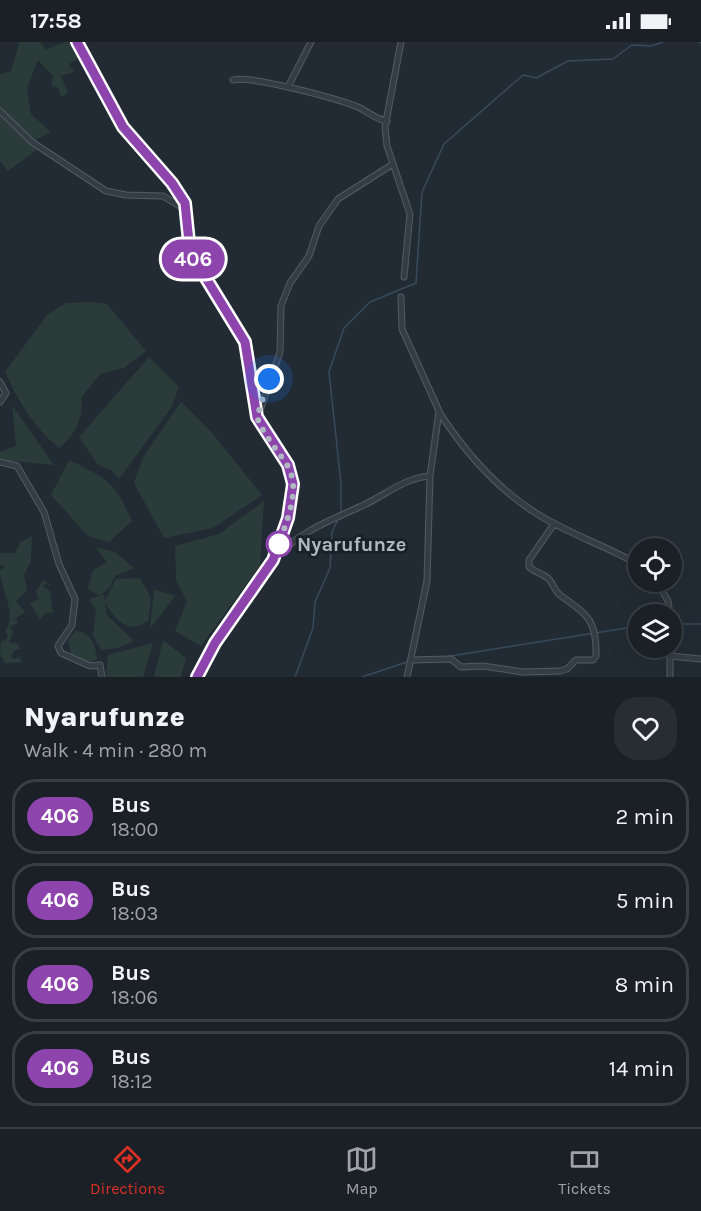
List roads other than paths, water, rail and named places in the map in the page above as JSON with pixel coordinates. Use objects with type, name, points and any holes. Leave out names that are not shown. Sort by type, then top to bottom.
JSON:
[{"type":"main road","points":[[77,42],[118,119],[172,183],[188,211],[190,252],[245,342],[257,417],[288,465],[293,484],[288,518],[273,560],[215,643],[198,677]]},
{"type":"street","points":[[288,87],[311,42]]},
{"type":"street","points":[[401,42],[387,121],[387,146],[410,214],[404,277]]},
{"type":"street","points":[[233,80],[288,87],[340,100],[368,111],[376,119],[387,121]]},
{"type":"street","points":[[0,111],[32,142],[106,191],[126,195],[163,196],[188,211]]},
{"type":"street","points":[[257,417],[280,352],[281,306],[290,283],[309,256],[319,226],[338,199],[393,164]]},
{"type":"street","points":[[401,297],[402,329],[439,411],[462,444],[489,476],[529,509],[554,524],[628,560]]},
{"type":"street","points":[[0,382],[6,393],[0,402]]},
{"type":"street","points":[[407,677],[412,642],[423,606],[427,580],[430,476],[439,411]]},
{"type":"street","points":[[0,462],[17,466],[41,506],[61,569],[74,594],[72,625],[58,646],[61,653],[90,666],[100,664],[102,677]]},
{"type":"street","points":[[273,560],[290,542],[319,524],[368,503],[409,480],[430,476]]},
{"type":"street","points":[[411,660],[451,659],[461,667],[483,666],[523,672],[560,671],[567,669],[576,660],[593,660],[596,656],[597,634],[593,624],[579,607],[558,592],[546,578],[529,567],[530,560],[554,524]]},
{"type":"street","points":[[682,657],[701,659]]},
{"type":"street","points":[[670,658],[670,677]]},
{"type":"waterway","points":[[341,512],[341,484],[329,372],[344,328],[370,302],[416,283],[422,192],[444,144],[523,75],[536,78],[568,61],[613,59],[632,45],[651,46],[663,42]]},
{"type":"waterway","points":[[295,677],[313,628],[315,602],[330,568],[332,532],[338,519]]},
{"type":"waterway","points":[[682,624],[701,624]]},
{"type":"waterway","points":[[444,657],[628,628]]},
{"type":"waterway","points":[[362,677],[407,662]]},
{"type":"place","name":"Nyarufunze","points":[[279,544]]}]
